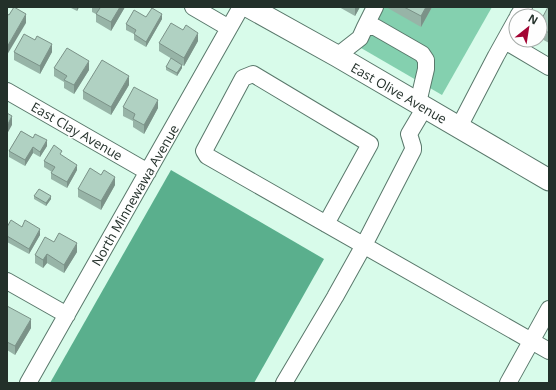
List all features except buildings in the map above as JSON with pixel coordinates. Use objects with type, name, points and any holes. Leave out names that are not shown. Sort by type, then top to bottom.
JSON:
[{"type":"main road","name":"East Olive Avenue","points":[[249,7],[274,13],[337,56],[549,180]]},
{"type":"street","points":[[193,7],[229,28]]},
{"type":"street","name":"North Minnewawa Avenue","points":[[28,383],[241,7]]},
{"type":"street","points":[[337,56],[360,38],[375,7]]},
{"type":"street","points":[[284,383],[364,245],[413,150],[409,134],[422,105],[426,60],[422,54],[375,27],[365,27]]},
{"type":"street","points":[[459,127],[508,34]]},
{"type":"street","points":[[504,41],[549,67]]},
{"type":"street","points":[[326,224],[370,144],[253,74],[243,78],[204,151],[207,156],[326,224],[364,245],[549,351]]},
{"type":"street","name":"East Clay Avenue","points":[[7,91],[148,172]]},
{"type":"street","points":[[7,281],[67,315]]},
{"type":"street","points":[[508,383],[549,309]]},
{"type":"shaded area","points":[[368,7],[492,7],[442,95],[349,41]]},
{"type":"shaded area","points":[[171,170],[324,259],[254,383],[50,383]]}]
